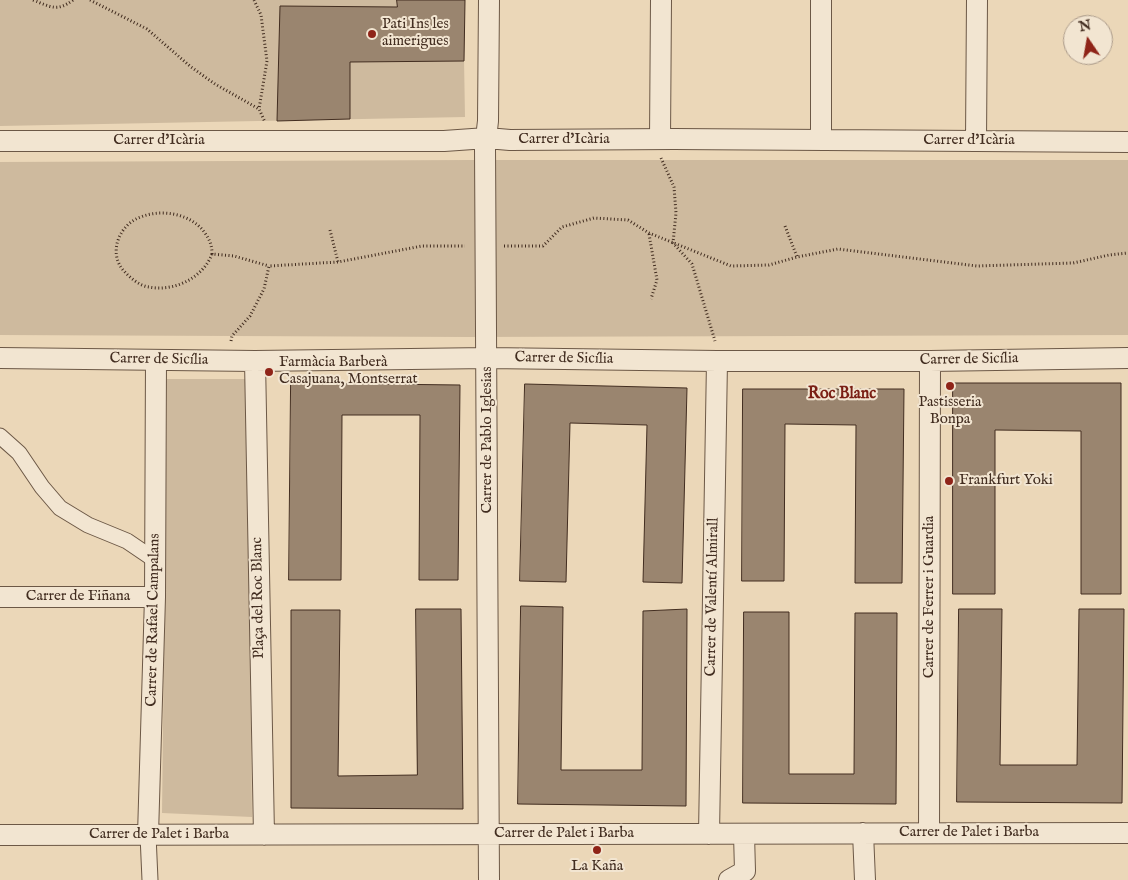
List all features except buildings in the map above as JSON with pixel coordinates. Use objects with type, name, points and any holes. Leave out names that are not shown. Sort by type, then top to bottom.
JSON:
[{"type":"street","name":"Carrer de Pablo Iglesias","points":[[489,0],[486,147],[489,880]]},
{"type":"street","points":[[660,139],[661,0]]},
{"type":"street","points":[[821,0],[821,140]]},
{"type":"street","points":[[976,141],[977,0]]},
{"type":"street","name":"Carrer d'Icària","points":[[0,140],[444,141],[487,138],[510,140],[1128,142]]},
{"type":"street","name":"Carrer de Sicília","points":[[0,358],[228,361],[488,358],[930,361],[1128,358]]},
{"type":"street","name":"Carrer de Rafael Campalans","points":[[150,880],[148,835],[155,597],[156,360]]},
{"type":"street","name":"Plaça del Roc Blanc","points":[[255,361],[264,835]]},
{"type":"street","name":"Carrer de Valentí Almirall","points":[[709,834],[717,361]]},
{"type":"street","name":"Carrer de Ferrer i Guardia","points":[[929,833],[930,361]]},
{"type":"street","points":[[0,436],[19,453],[42,488],[60,508],[88,525],[127,541],[155,560]]},
{"type":"street","name":"Carrer de Fiñana","points":[[0,596],[155,597]]},
{"type":"street","points":[[863,833],[865,880]]},
{"type":"street","name":"Carrer de Palet i Barba","points":[[0,835],[1128,833]]},
{"type":"street","points":[[729,880],[746,870],[744,834]]},
{"type":"path","points":[[33,0],[56,9],[73,0]]},
{"type":"path","points":[[90,0],[147,29],[191,67],[215,84],[260,110]]},
{"type":"path","points":[[254,0],[261,15],[267,60],[260,110],[272,141]]},
{"type":"path","points":[[660,139],[662,161],[674,187],[676,213],[673,243],[692,264],[714,336],[717,361]]},
{"type":"path","points":[[154,215],[181,215],[200,226],[212,247],[212,254],[205,266],[185,283],[173,287],[147,287],[134,280],[123,270],[117,258],[116,242],[123,231],[134,220],[154,215]]},
{"type":"path","points":[[212,254],[234,256],[269,266],[338,262],[422,246],[543,246],[562,227],[594,218],[628,220],[649,233],[731,266],[770,265],[797,257],[838,249],[977,266],[1073,263],[1128,253]]},
{"type":"path","points":[[785,226],[797,257]]},
{"type":"path","points":[[330,230],[338,262]]},
{"type":"path","points":[[649,233],[657,280],[651,299]]},
{"type":"path","points":[[228,361],[232,336],[250,316],[264,289],[269,266]]},
{"type":"shaded area","points":[[0,0],[463,0],[465,117],[0,126]]},
{"type":"shaded area","points":[[1128,160],[1128,335],[468,337],[0,335],[0,162]]},
{"type":"shaded area","points":[[167,379],[247,379],[252,817],[162,813]]},
{"type":"place","name":"Pati Ins les aimerigues","points":[[372,34]]},
{"type":"place","name":"Farmàcia Barberà Casajuana, Montserrat","points":[[269,372]]},
{"type":"place","name":"Pastisseria Bonpa","points":[[950,386]]},
{"type":"place","name":"Frankfurt Yoki","points":[[949,481]]},
{"type":"place","name":"La Kaña","points":[[597,850]]},
{"type":"district","name":"Roc Blanc","points":[[842,395]]}]
